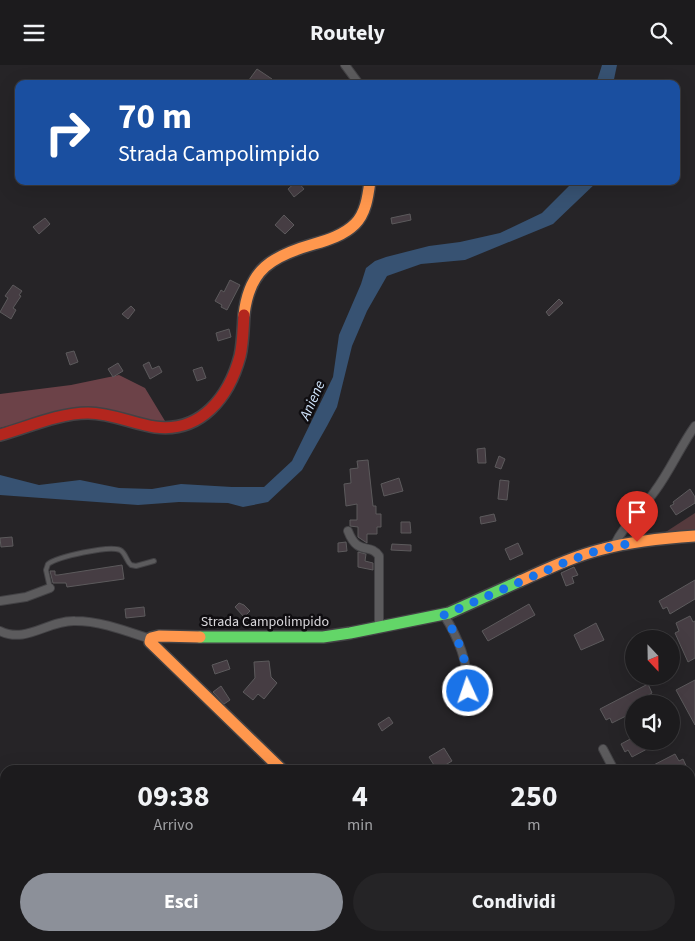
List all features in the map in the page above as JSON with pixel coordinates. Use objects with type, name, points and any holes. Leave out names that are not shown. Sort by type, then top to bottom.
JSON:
[{"type":"street","points":[[344,65],[356,80]]},
{"type":"street","points":[[0,435],[85,413],[102,414],[167,429],[184,426],[199,419],[217,403],[234,373],[241,350],[246,300],[249,289],[258,273],[281,256],[334,239],[352,228],[363,212],[369,185]]},
{"type":"street","points":[[614,547],[626,524],[658,486],[695,426]]},
{"type":"street","points":[[348,531],[356,545],[374,551],[379,556],[379,627]]},
{"type":"street","name":"Strada Campolimpido","points":[[150,639],[159,636],[314,638],[341,635],[444,615],[560,563],[614,547],[663,538],[695,536]]},
{"type":"street","points":[[0,601],[26,597],[50,588]]},
{"type":"street","points":[[444,615],[456,635],[464,655],[468,691]]},
{"type":"street","points":[[0,631],[10,635],[20,635],[33,633],[56,623],[75,621],[105,625],[150,639],[153,646],[277,765]]},
{"type":"street","points":[[603,749],[611,765]]},
{"type":"lane","points":[[50,588],[46,570],[48,564],[78,554],[113,548],[124,553],[131,565],[136,566],[154,561]]},
{"type":"shaded area","points":[[119,375],[145,388],[165,421],[158,427],[95,407],[71,410],[0,428],[0,394],[71,385]]},
{"type":"shaded area","points":[[695,513],[695,534],[661,535]]},
{"type":"water","points":[[602,65],[617,65],[614,80],[597,80]]},
{"type":"water","points":[[570,185],[594,185],[553,224],[465,260],[421,264],[387,276],[367,311],[352,346],[337,407],[327,426],[302,470],[268,502],[243,507],[228,503],[179,502],[138,505],[0,495],[0,475],[39,485],[80,480],[119,488],[152,489],[181,484],[264,487],[292,461],[333,377],[339,335],[366,268],[375,261],[386,257],[429,246],[460,242],[500,233],[542,213]]},
{"type":"building","points":[[257,69],[272,79],[271,80],[249,80]]},
{"type":"building","points":[[292,185],[300,185],[304,189],[294,197],[288,189]]},
{"type":"building","points":[[410,214],[411,220],[392,224],[391,218]]},
{"type":"building","points":[[284,215],[294,225],[285,234],[275,225]]},
{"type":"building","points":[[45,218],[50,224],[39,234],[33,227]]},
{"type":"building","points":[[230,280],[240,285],[227,310],[215,301],[221,290],[224,292]]},
{"type":"building","points":[[13,285],[22,291],[13,308],[16,310],[11,319],[0,312],[8,298],[5,296]]},
{"type":"building","points":[[559,299],[563,303],[549,316],[546,312]]},
{"type":"building","points":[[131,306],[135,310],[128,319],[122,314]]},
{"type":"building","points":[[229,329],[231,337],[218,341],[216,333]]},
{"type":"building","points":[[74,351],[78,362],[70,365],[66,353]]},
{"type":"building","points":[[149,362],[152,369],[159,366],[162,372],[150,379],[143,365]]},
{"type":"building","points":[[118,363],[123,371],[113,377],[108,369]]},
{"type":"building","points":[[202,367],[206,378],[197,381],[193,370]]},
{"type":"building","points":[[485,448],[486,463],[478,463],[477,449]]},
{"type":"building","points":[[499,456],[505,459],[501,469],[495,467]]},
{"type":"building","points":[[368,460],[373,506],[376,506],[376,514],[381,514],[381,527],[377,527],[377,534],[367,534],[367,543],[358,537],[358,527],[350,526],[350,520],[357,520],[357,504],[346,506],[344,484],[351,483],[350,469],[358,468],[357,461]]},
{"type":"building","points":[[399,478],[403,491],[384,496],[381,484]]},
{"type":"building","points":[[500,480],[509,481],[507,500],[498,499]]},
{"type":"building","points":[[690,489],[695,497],[695,503],[676,515],[670,506]]},
{"type":"building","points":[[494,514],[496,521],[481,524],[480,517]]},
{"type":"building","points":[[401,522],[410,522],[411,533],[401,533]]},
{"type":"building","points":[[12,537],[13,546],[1,547],[0,538]]},
{"type":"building","points":[[346,542],[347,551],[338,552],[338,543]]},
{"type":"building","points":[[518,543],[523,554],[510,560],[505,549]]},
{"type":"building","points":[[392,544],[411,545],[411,551],[391,550]]},
{"type":"building","points":[[358,552],[366,554],[365,561],[373,563],[373,570],[358,567]]},
{"type":"building","points":[[122,565],[124,579],[67,587],[66,583],[53,583],[50,571],[55,571],[55,575],[58,575]]},
{"type":"building","points":[[574,567],[578,575],[572,577],[574,583],[566,586],[561,573]]},
{"type":"building","points":[[695,580],[695,599],[670,614],[667,607],[663,609],[659,601]]},
{"type":"building","points":[[239,603],[250,611],[244,617],[235,607]]},
{"type":"building","points":[[529,604],[535,615],[488,641],[482,631]]},
{"type":"building","points":[[144,607],[145,616],[126,618],[125,609]]},
{"type":"building","points":[[690,616],[693,622],[695,621],[695,658],[688,662],[680,644],[680,630],[676,623]]},
{"type":"building","points":[[596,623],[604,640],[581,650],[574,635]]},
{"type":"building","points":[[227,660],[230,669],[215,674],[212,665]]},
{"type":"building","points":[[269,661],[271,677],[277,683],[264,699],[258,694],[253,700],[243,692],[255,678],[254,662]]},
{"type":"building","points":[[695,680],[695,725],[680,695],[676,690]]},
{"type":"building","points":[[646,685],[648,685],[652,693],[648,695],[627,695]]},
{"type":"building","points":[[221,686],[230,700],[224,704],[213,692]]},
{"type":"building","points":[[625,696],[625,716],[612,723],[610,718],[606,720],[600,709]]},
{"type":"building","points":[[389,717],[393,723],[382,731],[378,724]]},
{"type":"building","points":[[625,742],[625,750],[628,750],[625,752],[621,744]]},
{"type":"building","points":[[444,748],[452,761],[445,765],[434,765],[429,757]]},
{"type":"building","points":[[628,750],[645,750],[632,757]]},
{"type":"building","points":[[675,754],[679,761],[683,759],[686,765],[654,765]]},
{"type":"traffic: fast","points":[[200,637],[323,637],[350,633],[449,613],[520,581]]},
{"type":"traffic: slow","points":[[244,315],[251,286],[257,275],[265,267],[286,254],[336,237],[355,224],[364,210],[369,185]]},
{"type":"traffic: slow","points":[[520,581],[550,567],[603,549],[649,540],[695,536]]},
{"type":"traffic: slow","points":[[200,637],[159,636],[151,638],[150,642],[277,765]]},
{"type":"traffic: jam","points":[[0,435],[66,415],[88,413],[97,413],[155,427],[171,427],[186,424],[199,418],[211,409],[229,385],[240,356],[244,315]]},
{"type":"route","points":[[468,691],[464,655],[456,635],[444,615],[568,561],[602,549],[637,542]]},
{"type":"water label","name":"Aniene","points":[[312,400]]}]
